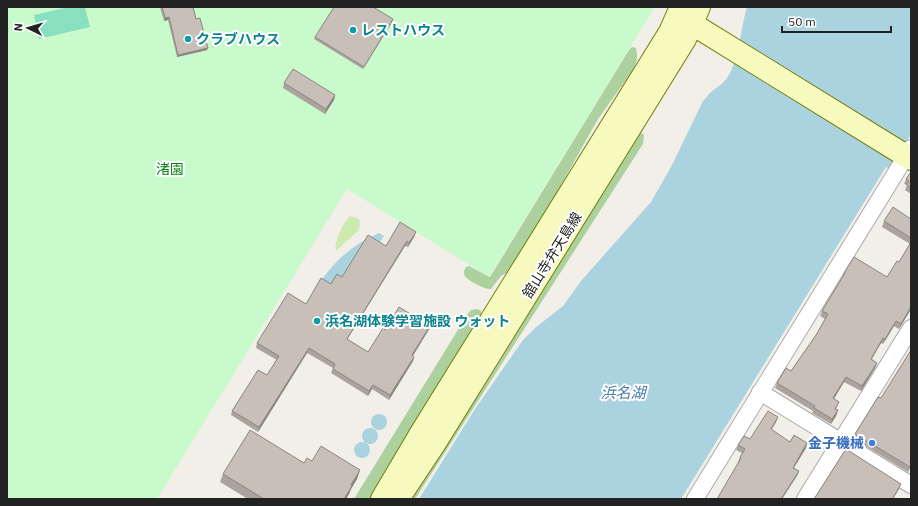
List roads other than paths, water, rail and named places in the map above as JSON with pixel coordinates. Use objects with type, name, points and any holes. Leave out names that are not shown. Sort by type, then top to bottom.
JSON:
[{"type":"main road","points":[[691,17],[908,154]]},
{"type":"main road","name":"舘山寺弁天島線","points":[[382,499],[670,32],[691,17]]},
{"type":"main road","name":"舘山寺弁天島線","points":[[398,499],[444,429],[681,46],[691,17]]},
{"type":"street","points":[[695,499],[908,154]]},
{"type":"street","points":[[805,499],[911,328]]},
{"type":"street","points":[[760,392],[911,485]]},
{"type":"water","name":"浜名湖","points":[[747,7],[911,7],[911,134],[891,170],[886,167],[681,499],[419,499],[475,409],[523,340],[535,328],[563,306],[581,281],[651,202],[671,167],[703,101],[711,92],[722,84],[735,62]]},
{"type":"water","points":[[379,233],[384,236],[367,257],[352,271],[329,288],[320,282],[346,253],[361,242]]},
{"type":"water","points":[[379,414],[386,419],[387,422],[382,429],[379,430],[372,425],[371,422],[376,415]]},
{"type":"water","points":[[370,428],[377,433],[378,436],[373,443],[370,444],[363,439],[362,436],[367,429]]},
{"type":"water","points":[[362,442],[369,447],[370,450],[365,457],[362,458],[355,453],[354,450],[359,443]]},
{"type":"place","name":"レストハウス","points":[[353,30]]},
{"type":"place","name":"クラブハウス","points":[[188,39]]},
{"type":"place","name":"浜名湖体験学習施設 ウォット","points":[[317,321]]},
{"type":"place","name":"金子機械","points":[[872,443]]},
{"type":"park label","name":"渚園","points":[[170,169]]}]
